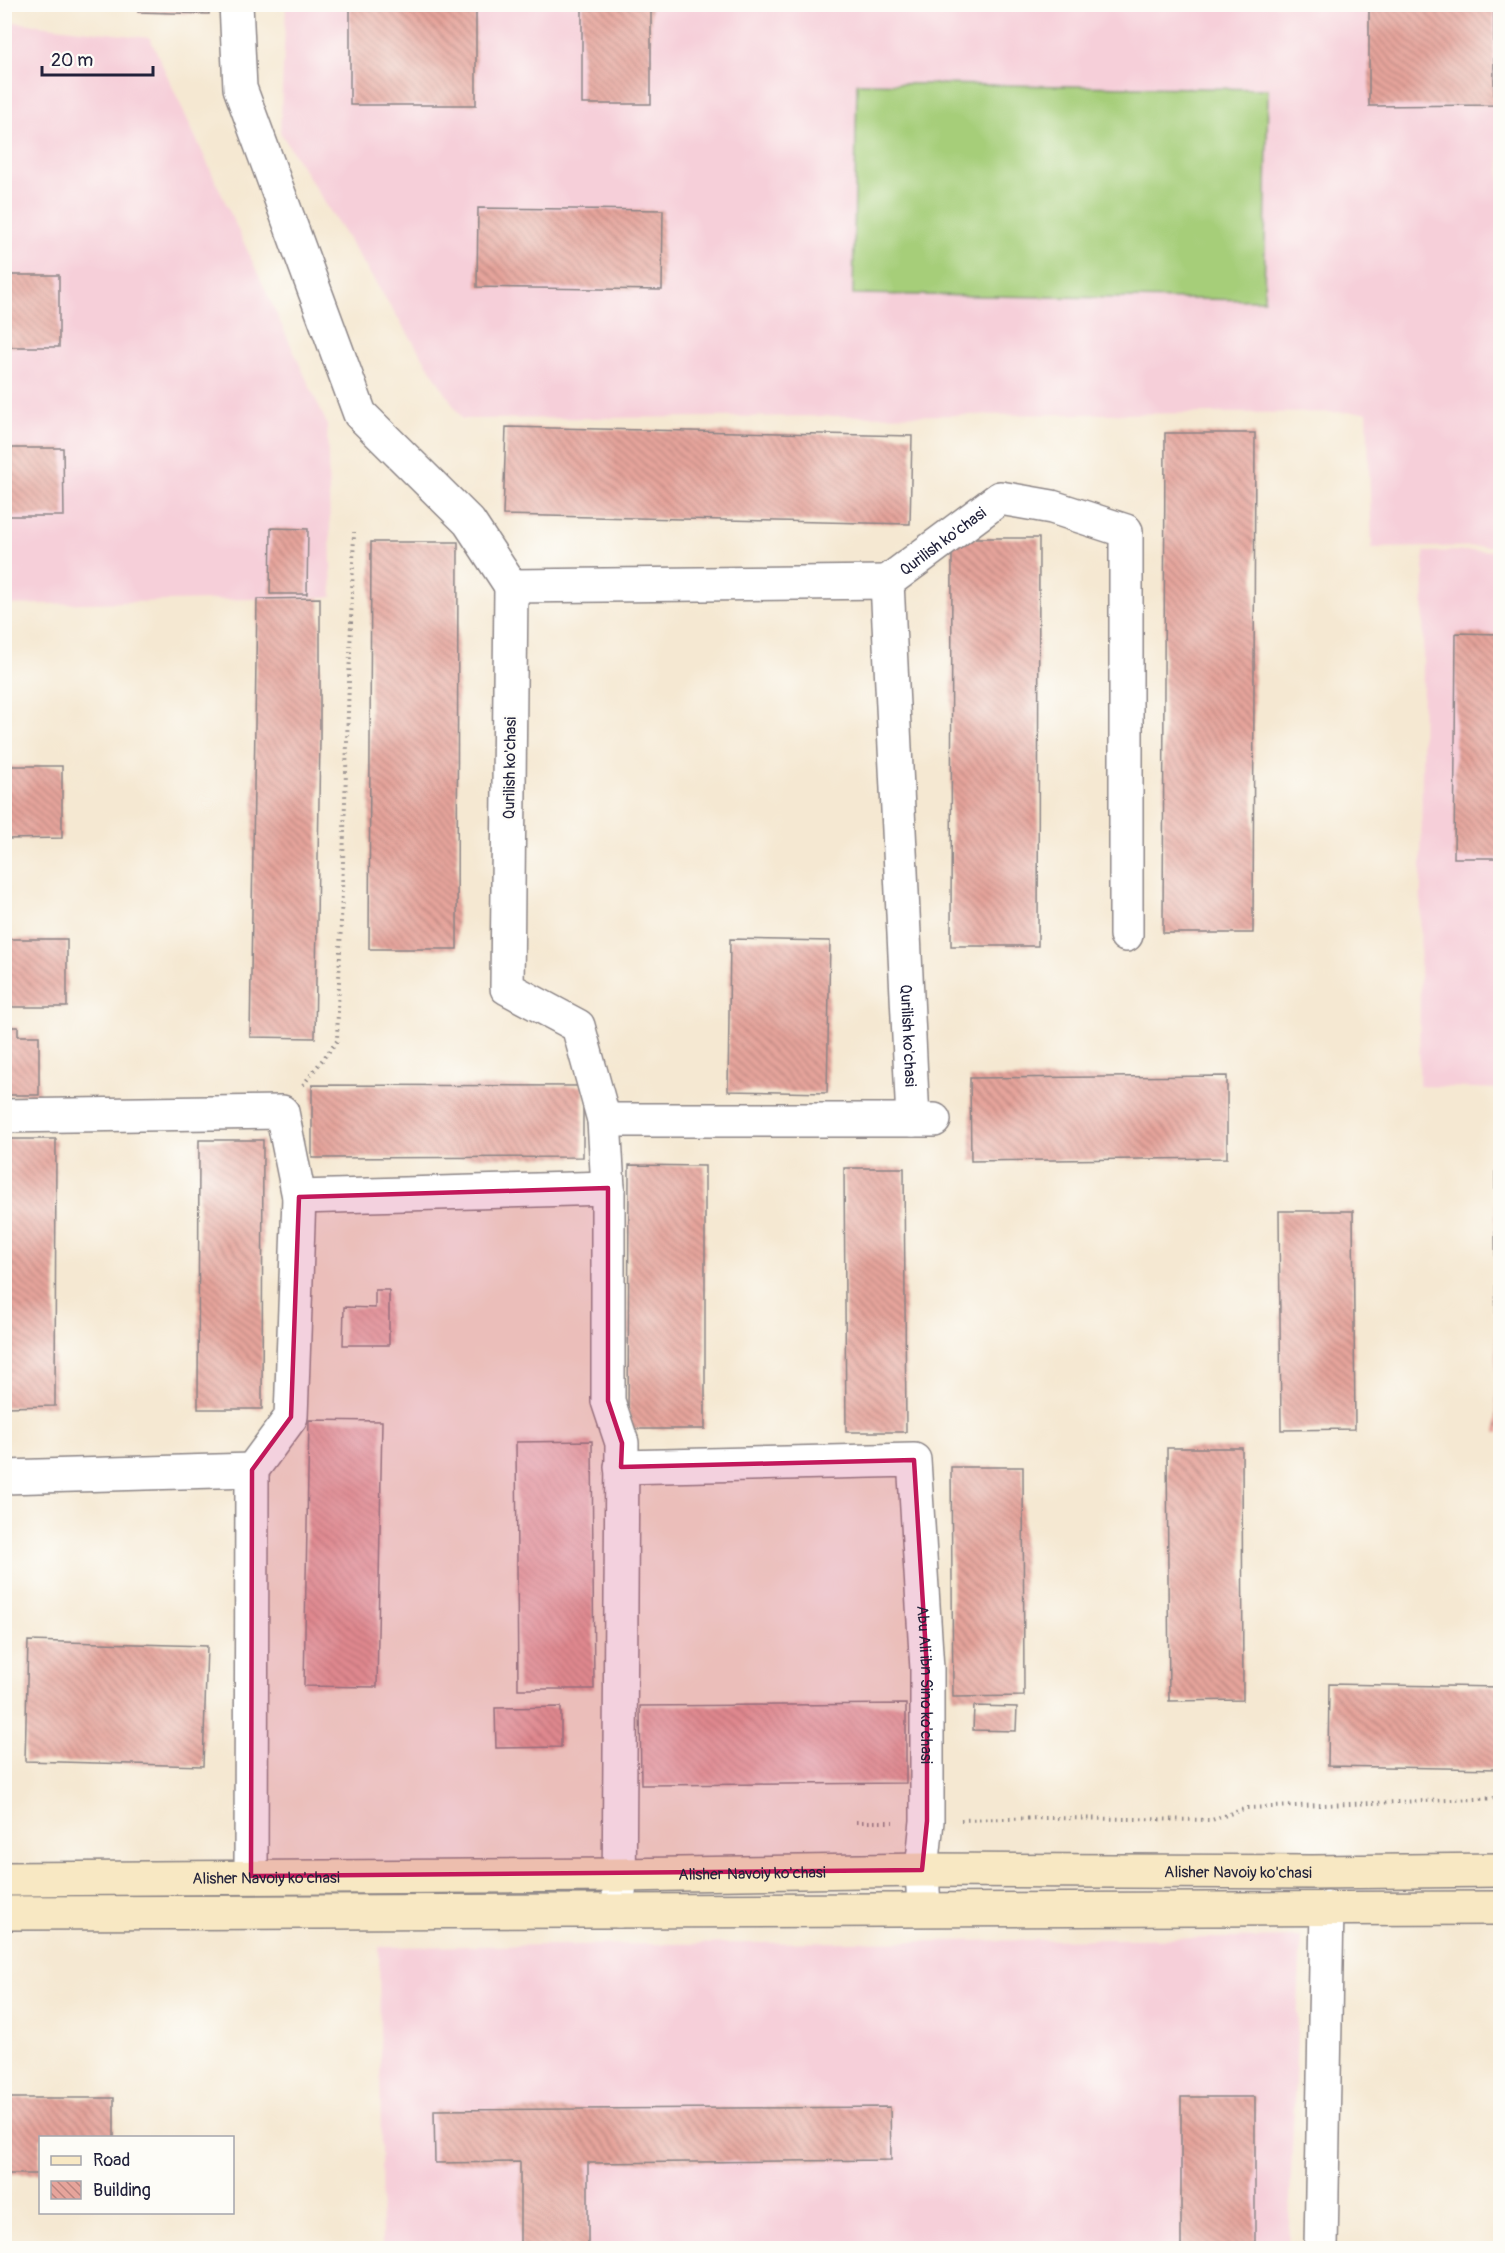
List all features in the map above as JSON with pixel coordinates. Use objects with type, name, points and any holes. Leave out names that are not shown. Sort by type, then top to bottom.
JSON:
[{"type":"main road","name":"Alisher Navoiy ko'chasi","points":[[4,1879],[620,1875],[922,1870],[1300,1872],[1500,1870]]},
{"type":"main road","points":[[4,1913],[1500,1908]]},
{"type":"street","points":[[236,4],[240,88],[360,414],[469,522],[511,586],[887,582]]},
{"type":"street","name":"Qurilish ko'chasi","points":[[511,586],[507,988],[578,1026],[604,1120],[924,1120],[887,582],[1000,498],[1052,507],[1126,531],[1126,935]]},
{"type":"street","points":[[4,1116],[282,1112],[299,1197],[291,1417],[252,1470],[251,1876]]},
{"type":"street","points":[[604,1120],[608,1188],[608,1401],[622,1443],[619,1911]]},
{"type":"street","points":[[299,1197],[608,1188]]},
{"type":"street","name":"Abu Ali ibn Sino ko'chasi","points":[[621,1467],[914,1460],[927,1669],[927,1821],[922,1870],[924,1909]]},
{"type":"street","points":[[4,1477],[252,1470]]},
{"type":"street","points":[[1321,2248],[1327,1907]]},
{"type":"path","points":[[282,1112],[337,1041],[354,532]]},
{"type":"path","points":[[855,1822],[1047,1818],[1212,1820],[1247,1808],[1500,1798]]},
{"type":"highlighted area","points":[[608,1188],[608,1401],[622,1443],[621,1467],[914,1460],[927,1669],[927,1821],[922,1870],[251,1876],[252,1470],[291,1417],[299,1197]]},
{"type":"shaded area","points":[[286,5],[1500,5],[1500,546],[1372,548],[1367,412],[462,419],[280,132]]},
{"type":"shaded area","points":[[4,21],[150,38],[327,424],[332,597],[5,605]]},
{"type":"shaded area","points":[[1500,550],[1500,1089],[1419,1086],[1424,552]]},
{"type":"shaded area","points":[[1301,1937],[1288,2248],[382,2248],[379,1947]]},
{"type":"green space","points":[[857,83],[1268,89],[1264,300],[853,294]]},
{"type":"building","points":[[139,4],[209,4],[209,14],[138,12]]},
{"type":"building","points":[[350,4],[476,4],[476,105],[350,105]]},
{"type":"building","points":[[582,4],[651,4],[651,104],[582,104]]},
{"type":"building","points":[[1369,4],[1494,4],[1494,105],[1369,106]]},
{"type":"building","points":[[478,208],[663,210],[662,290],[477,287]]},
{"type":"building","points":[[4,275],[59,275],[59,347],[4,347]]},
{"type":"building","points":[[506,427],[912,436],[910,524],[503,515]]},
{"type":"building","points":[[1165,433],[1255,433],[1253,933],[1163,933]]},
{"type":"building","points":[[4,448],[63,448],[64,516],[4,516]]},
{"type":"building","points":[[271,528],[308,529],[307,594],[270,594]]},
{"type":"building","points":[[952,538],[1039,538],[1038,946],[951,946]]},
{"type":"building","points":[[371,542],[458,542],[457,949],[369,949]]},
{"type":"building","points":[[320,598],[315,1038],[250,1037],[257,599]]},
{"type":"building","points":[[1456,633],[1500,634],[1500,858],[1454,858]]},
{"type":"building","points":[[4,766],[62,766],[62,838],[4,839]]},
{"type":"building","points":[[4,939],[67,939],[67,1007],[4,1007]]},
{"type":"building","points":[[730,939],[830,941],[827,1093],[728,1091]]},
{"type":"building","points":[[4,1027],[18,1027],[18,1036],[39,1036],[39,1095],[4,1095]]},
{"type":"building","points":[[1227,1076],[1227,1158],[971,1161],[970,1078]]},
{"type":"building","points":[[312,1085],[583,1086],[583,1157],[312,1158]]},
{"type":"building","points":[[4,1139],[56,1139],[55,1406],[4,1407]]},
{"type":"building","points":[[199,1140],[263,1140],[262,1409],[198,1409]]},
{"type":"building","points":[[629,1165],[705,1166],[705,1429],[628,1429]]},
{"type":"building","points":[[844,1168],[904,1168],[906,1432],[846,1432]]},
{"type":"building","points":[[1495,1172],[1500,1172],[1500,1433],[1496,1433]]},
{"type":"building","points":[[1279,1211],[1353,1211],[1355,1429],[1281,1430]]},
{"type":"building","points":[[375,1290],[389,1290],[389,1345],[343,1345],[344,1307],[375,1308]]},
{"type":"building","points":[[309,1420],[382,1421],[377,1687],[304,1686]]},
{"type":"building","points":[[592,1441],[594,1689],[518,1689],[516,1442]]},
{"type":"building","points":[[1167,1448],[1242,1448],[1243,1700],[1169,1701]]},
{"type":"building","points":[[951,1467],[1023,1467],[1024,1696],[953,1697]]},
{"type":"building","points":[[28,1641],[207,1646],[203,1766],[25,1761]]},
{"type":"building","points":[[1329,1684],[1500,1687],[1500,1769],[1328,1766]]},
{"type":"building","points":[[906,1704],[906,1783],[641,1785],[640,1706]]},
{"type":"building","points":[[974,1706],[1017,1707],[1016,1731],[973,1730]]},
{"type":"building","points":[[561,1707],[561,1747],[496,1748],[495,1708]]},
{"type":"building","points":[[1181,2097],[1255,2097],[1255,2248],[1181,2248]]},
{"type":"building","points":[[4,2098],[114,2098],[114,2136],[39,2136],[39,2174],[4,2174]]},
{"type":"building","points":[[890,2107],[891,2160],[588,2163],[588,2248],[520,2248],[520,2162],[435,2163],[434,2110]]}]
